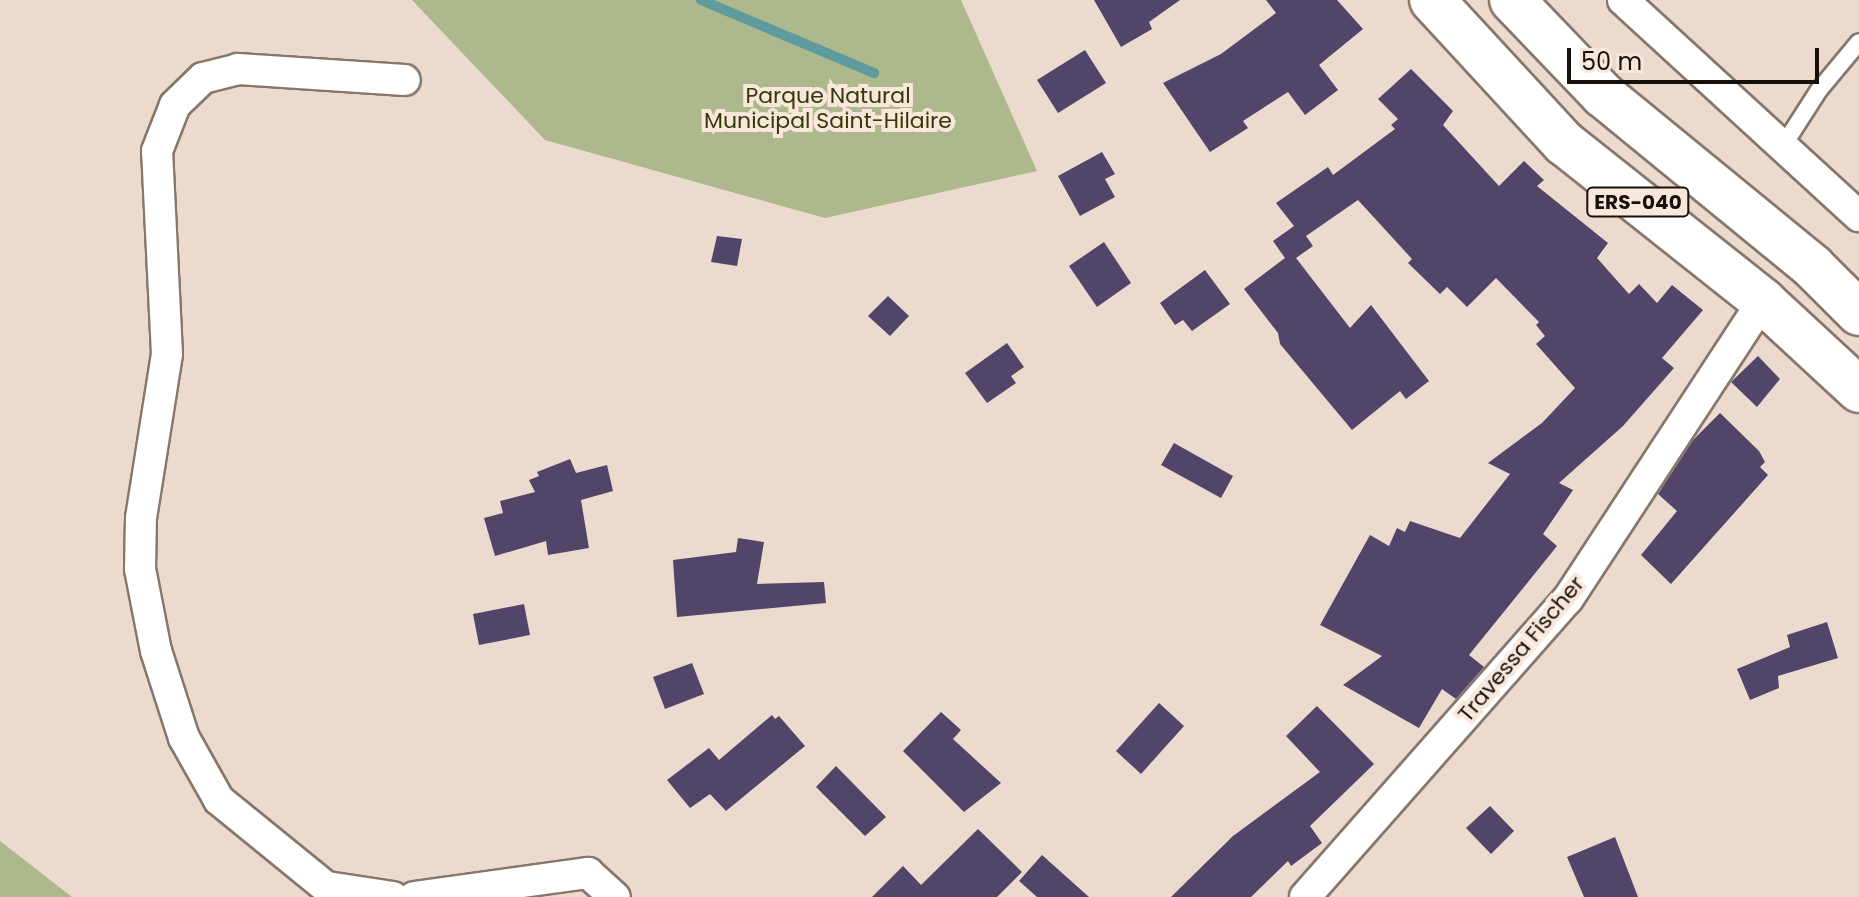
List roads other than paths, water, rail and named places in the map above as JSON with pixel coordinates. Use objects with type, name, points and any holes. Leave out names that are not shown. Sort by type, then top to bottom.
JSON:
[{"type":"main road","name":"ERS-040","points":[[1432,0],[1564,143],[1763,301],[1859,390]]},
{"type":"main road","name":"ERS-040","points":[[1512,0],[1603,95],[1813,267],[1859,313]]},
{"type":"street","points":[[1623,0],[1859,216]]},
{"type":"street","points":[[393,897],[326,887],[219,800],[184,738],[156,651],[140,569],[141,518],[167,354],[157,151],[175,105],[203,78],[238,69],[405,80]]},
{"type":"street","name":"Travessa Fischer","points":[[1305,897],[1568,599],[1763,301]]},
{"type":"street","points":[[414,897],[588,873],[615,897]]},
{"type":"lane","points":[[1783,146],[1819,90],[1859,42]]},
{"type":"waterway","points":[[701,0],[874,73]]},
{"type":"park label","name":"Parque Natural Municipal Saint-Hilaire","points":[[828,108]]}]
